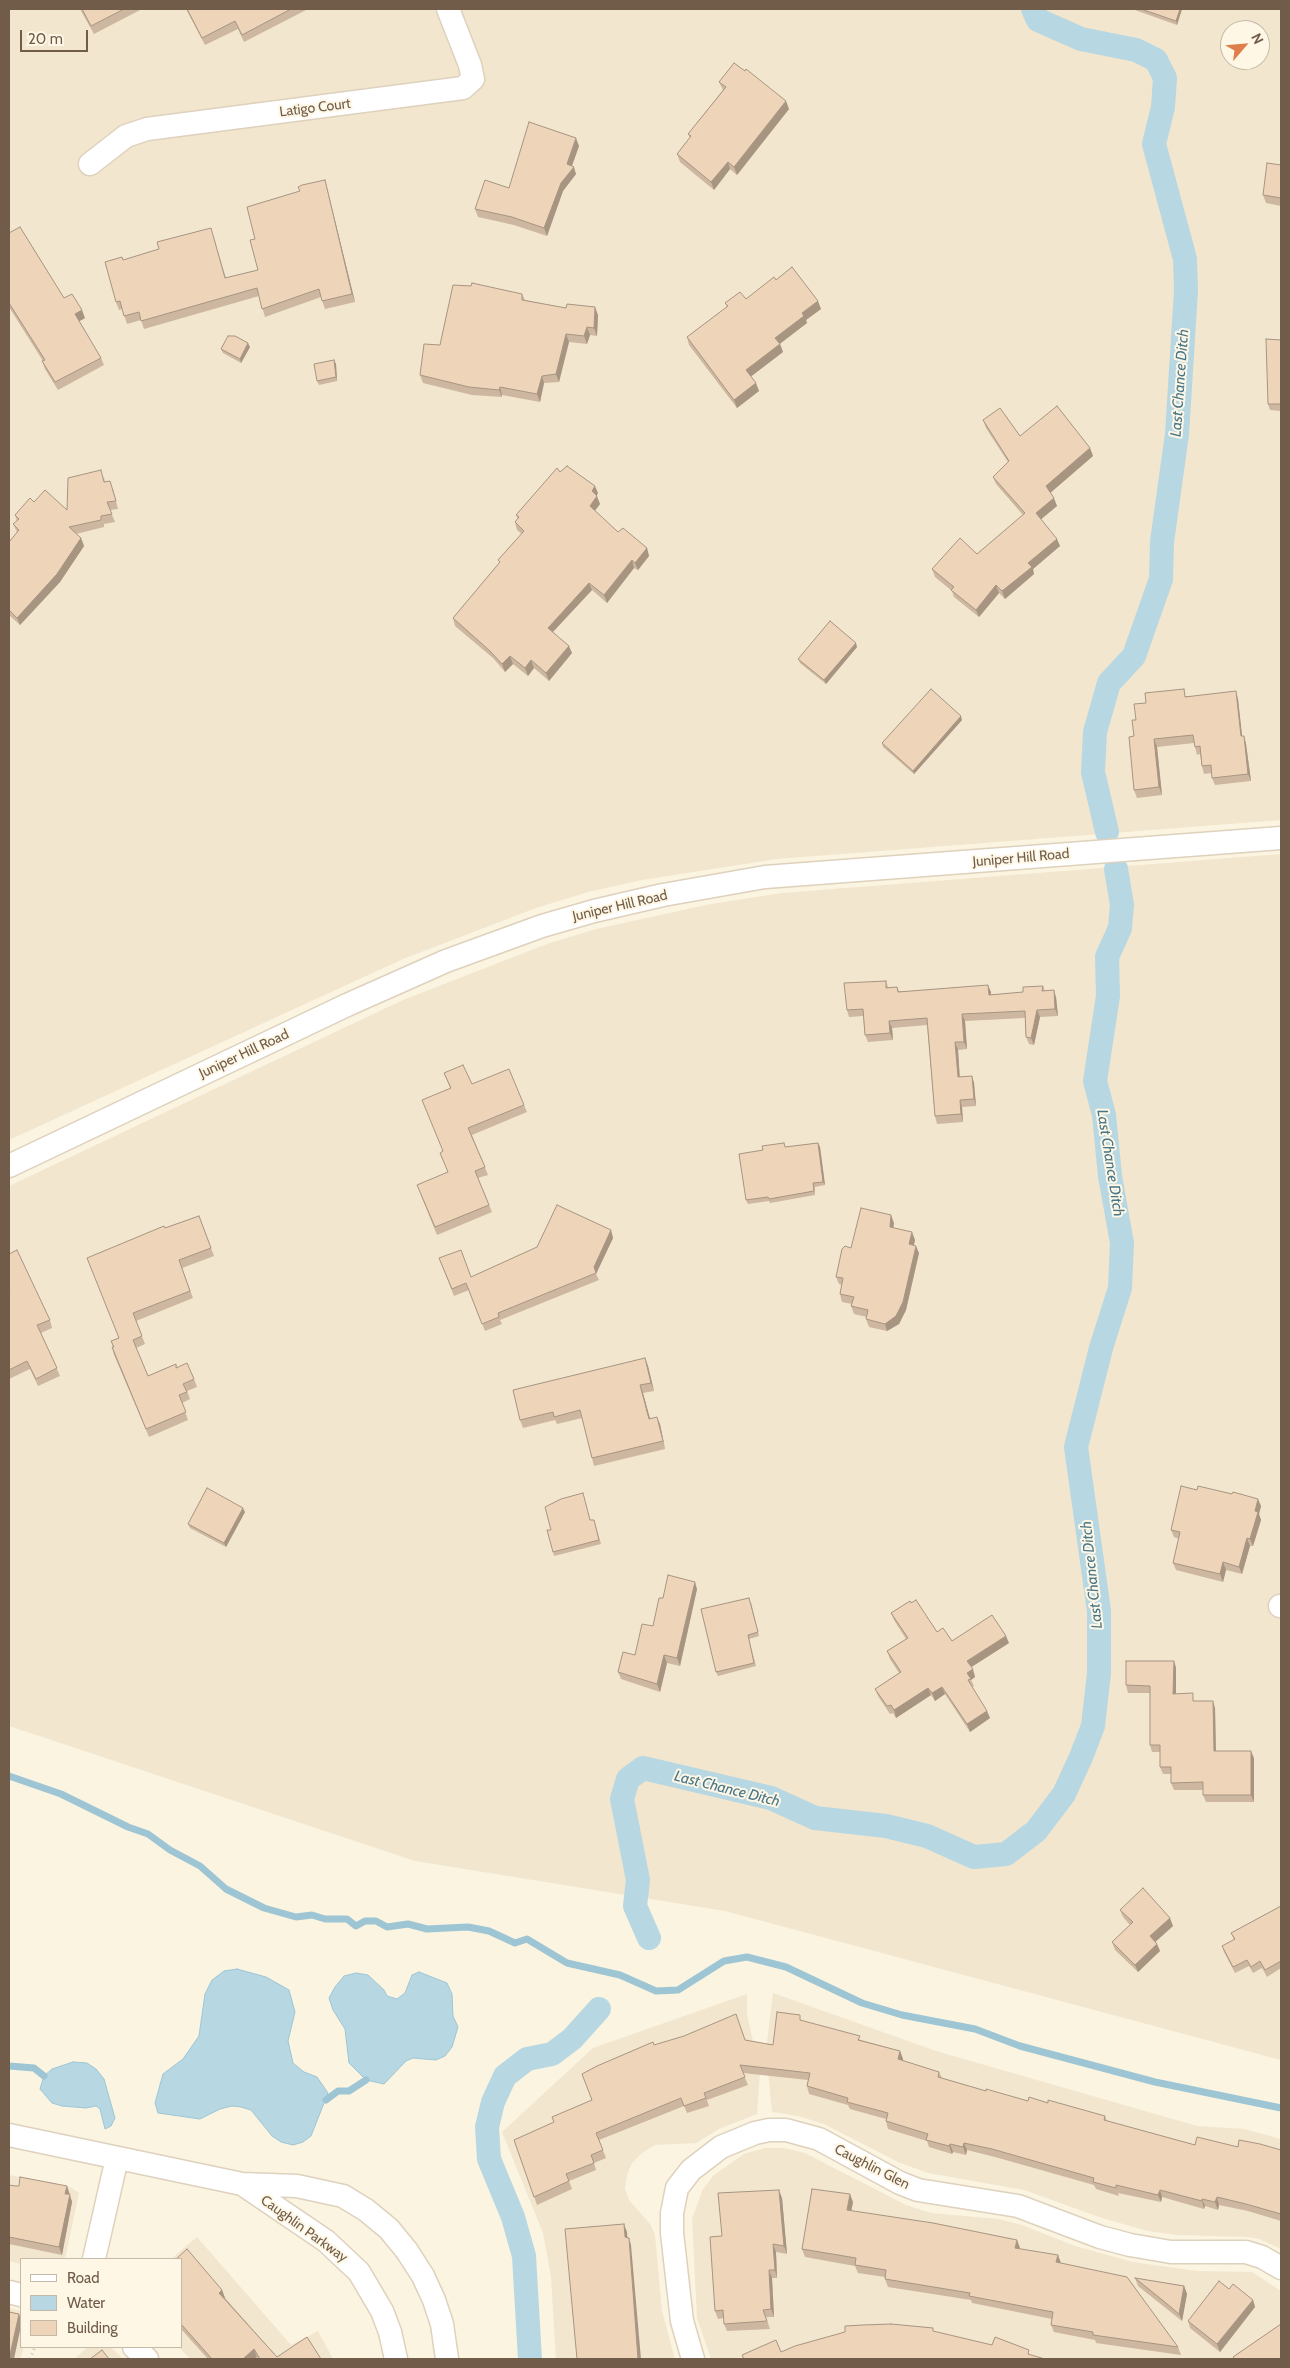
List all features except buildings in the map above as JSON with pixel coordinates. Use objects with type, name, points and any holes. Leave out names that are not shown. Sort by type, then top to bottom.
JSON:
[{"type":"street","name":"Latigo Court","points":[[90,164],[126,136],[147,129],[462,88],[473,79],[470,65],[448,9]]},
{"type":"street","name":"Juniper Hill Road","points":[[9,1166],[322,1017],[446,961],[555,922],[601,909],[663,895],[765,877],[1281,838]]},
{"type":"street","name":"Caughlin Glen","points":[[693,2359],[682,2322],[672,2232],[672,2213],[677,2188],[690,2170],[721,2147],[746,2136],[769,2130],[786,2130],[819,2139],[900,2183],[918,2190],[1018,2206],[1100,2237],[1130,2245],[1171,2252],[1246,2252],[1262,2257],[1281,2268]]},
{"type":"street","name":"Caughlin Parkway","points":[[9,2135],[242,2184],[298,2186],[337,2194],[366,2210],[383,2224],[407,2251],[423,2276],[434,2300],[442,2324],[447,2359]]},
{"type":"street","points":[[94,2258],[117,2158]]},
{"type":"street","name":"Caughlin Parkway","points":[[242,2184],[345,2256],[359,2272],[382,2311],[390,2332],[396,2359]]},
{"type":"street","points":[[135,2348],[147,2359]]},
{"type":"shaded area","points":[[9,9],[1281,9],[1281,820],[777,859],[642,880],[588,892],[536,908],[403,959],[9,1140]]},
{"type":"shaded area","points":[[1281,854],[1281,2060],[725,1911],[415,1861],[9,1726],[9,1186],[403,1000],[547,944],[596,929],[711,904],[782,893]]},
{"type":"shaded area","points":[[773,1993],[936,2051],[1197,2126],[1244,2129],[1281,2139],[1281,2249],[1259,2239],[1247,2237],[1177,2235],[1148,2231],[1102,2218],[1024,2190],[928,2173],[898,2162],[824,2124],[798,2116],[772,2112],[766,2050]]},
{"type":"shaded area","points":[[747,1994],[747,2015],[760,2071],[757,2114],[719,2129],[696,2143],[655,2145],[643,2152],[632,2163],[627,2175],[625,2189],[629,2200],[650,2224],[655,2235],[662,2311],[675,2359],[556,2359],[551,2277],[543,2233],[502,2132],[593,2048]]},
{"type":"shaded area","points":[[765,2148],[784,2148],[805,2153],[906,2205],[931,2213],[999,2219],[1022,2225],[1075,2246],[1133,2262],[1197,2271],[1252,2272],[1281,2291],[1281,2359],[711,2359],[697,2318],[692,2219],[703,2189],[714,2175],[744,2154]]},
{"type":"shaded area","points":[[9,2175],[70,2187],[79,2193],[65,2258],[20,2258],[20,2264],[9,2261]]},
{"type":"shaded area","points":[[197,2237],[291,2345],[318,2331],[333,2359],[190,2359],[180,2348],[182,2348],[182,2258],[172,2258]]},
{"type":"shaded area","points":[[9,2308],[20,2311],[20,2348],[24,2348],[20,2359],[9,2359]]},
{"type":"shaded area","points":[[87,2348],[112,2348],[123,2359],[74,2359]]},
{"type":"water","points":[[237,1969],[266,1977],[289,1990],[295,2012],[288,2041],[293,2063],[304,2072],[317,2077],[328,2093],[311,2136],[303,2142],[293,2145],[281,2142],[272,2136],[251,2110],[241,2107],[232,2106],[220,2109],[200,2119],[158,2113],[155,2103],[163,2074],[183,2059],[199,2036],[205,1994],[212,1980],[224,1971]]},
{"type":"water","points":[[419,1972],[447,1983],[452,1994],[453,2016],[458,2027],[452,2047],[445,2056],[436,2060],[413,2058],[406,2061],[384,2084],[366,2080],[349,2063],[345,2029],[333,2010],[329,1998],[344,1976],[356,1973],[368,1975],[384,1990],[387,1996],[397,1999],[405,1993],[412,1975]]},
{"type":"water","points":[[73,2062],[87,2063],[96,2069],[104,2079],[115,2118],[111,2126],[105,2129],[100,2109],[96,2106],[86,2108],[62,2106],[52,2103],[40,2089],[44,2076],[52,2069]]},
{"type":"waterway","name":"Last Chance Ditch","points":[[1033,9],[1038,20],[1081,39],[1136,50],[1156,60],[1165,78],[1163,107],[1154,144],[1185,259],[1186,290],[1177,434],[1162,542],[1161,579],[1134,656],[1109,683],[1095,732],[1093,772],[1107,832]]},
{"type":"waterway","name":"Last Chance Ditch","points":[[649,1938],[635,1906],[638,1880],[622,1799],[628,1779],[643,1768],[771,1798],[815,1818],[886,1826],[927,1836],[974,1857],[1006,1854],[1036,1831],[1064,1794],[1081,1757],[1093,1726],[1099,1673],[1099,1611],[1076,1447],[1101,1348],[1120,1288],[1122,1243],[1110,1176],[1104,1115],[1095,1081],[1108,996],[1107,957],[1120,928],[1122,905],[1116,869]]},
{"type":"waterway","points":[[9,1776],[61,1794],[128,1827],[148,1834],[170,1850],[200,1866],[226,1889],[264,1908],[296,1917],[312,1915],[325,1919],[347,1919],[356,1926],[365,1921],[376,1921],[387,1927],[408,1924],[427,1929],[468,1927],[489,1931],[515,1943],[527,1939],[567,1963],[620,1975],[656,1991],[678,1990],[724,1961],[747,1957],[786,1967],[862,2003],[902,2015],[975,2029],[1020,2046],[1155,2082],[1281,2108]]},
{"type":"waterway","name":"Last Chance Ditch","points":[[530,2359],[524,2256],[513,2217],[489,2159],[487,2127],[493,2102],[505,2076],[527,2059],[552,2054],[572,2039],[599,2009]]},
{"type":"waterway","points":[[9,2066],[34,2068],[44,2076]]},
{"type":"waterway","points":[[326,2100],[338,2091],[349,2091],[366,2080]]}]
